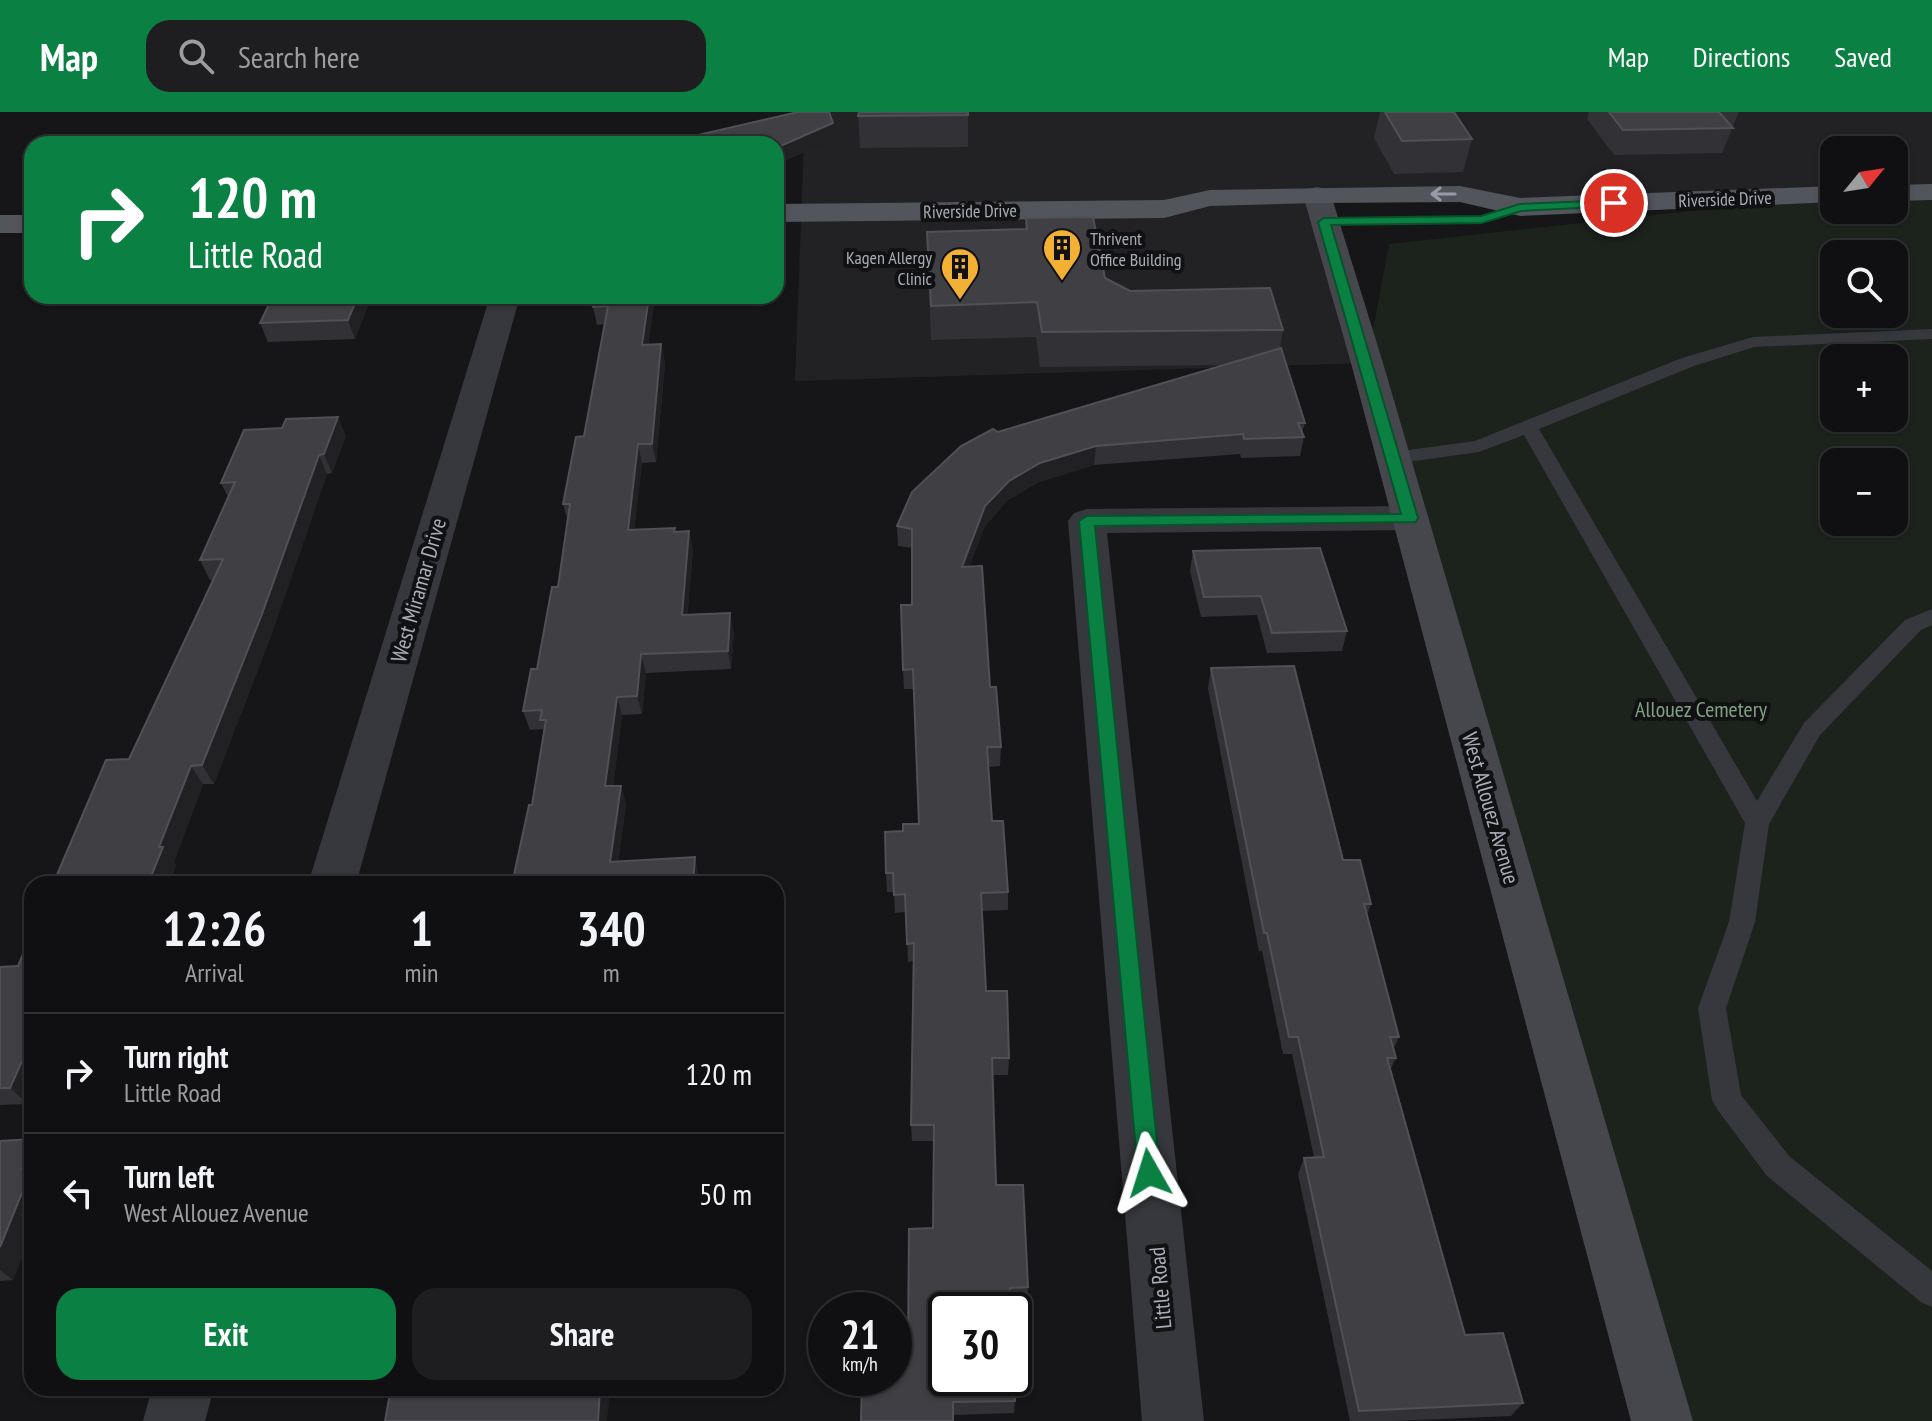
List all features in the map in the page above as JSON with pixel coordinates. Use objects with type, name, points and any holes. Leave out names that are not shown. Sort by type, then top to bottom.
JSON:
[{"type":"main road","points":[[1908,193],[1930,194]]},
{"type":"main road","name":"Riverside Drive","points":[[784,213],[1164,209],[1223,222],[1321,208],[1482,220],[1520,207],[1820,195]]},
{"type":"main road","points":[[0,224],[24,224]]},
{"type":"street","name":"West Allouez Avenue","points":[[1321,208],[1394,458],[1662,1421]]},
{"type":"street","name":"West Miramar Drive","points":[[334,876],[503,304]]},
{"type":"street","name":"Little Road","points":[[1173,1421],[1087,521],[1410,518]]},
{"type":"street","points":[[174,1421],[181,1396]]},
{"type":"lane","points":[[1394,458],[1479,446],[1688,362],[1753,342],[1932,334]]},
{"type":"lane","points":[[1528,426],[1757,823]]},
{"type":"lane","points":[[1932,616],[1913,625],[1812,729],[1757,823],[1742,922],[1712,1008],[1727,1100],[1778,1166],[1932,1291]]},
{"type":"shaded area","points":[[805,112],[1932,112],[1932,192],[1908,193],[1908,136],[1820,136],[1820,195],[1520,207],[1460,194],[1317,195],[1367,363],[795,381]]},
{"type":"green space","name":"Allouez Cemetery","points":[[1932,192],[1932,1421],[1662,1421],[1367,363],[1389,244],[1820,197],[1820,224],[1908,224],[1908,193]]},
{"type":"building","points":[[798,112],[829,112],[833,123],[784,144],[784,136],[694,136]]},
{"type":"building","points":[[859,112],[968,112],[968,115],[858,116]]},
{"type":"building","points":[[1385,112],[1454,112],[1472,139],[1402,141]]},
{"type":"building","points":[[1609,112],[1719,112],[1733,128],[1623,130]]},
{"type":"building","points":[[1093,217],[1105,278],[1130,291],[1270,288],[1283,330],[1042,332],[1037,302],[931,306],[927,232],[1027,229],[1026,218]]},
{"type":"building","points":[[269,304],[355,304],[348,320],[260,323]]},
{"type":"building","points":[[594,304],[648,304],[642,345],[661,344],[652,444],[638,444],[628,530],[675,528],[674,532],[689,531],[682,615],[730,613],[728,651],[641,654],[637,696],[617,697],[605,786],[621,786],[610,862],[695,857],[694,876],[514,876],[529,805],[532,805],[546,720],[540,720],[542,710],[523,711],[531,669],[537,669],[552,587],[558,587],[570,504],[563,504],[576,437],[584,436],[608,306],[593,307]]},
{"type":"building","points":[[1281,348],[1305,423],[1298,423],[1304,437],[1244,439],[1243,434],[1096,446],[1040,463],[1009,481],[985,506],[962,567],[982,566],[990,687],[996,687],[1001,747],[987,747],[992,821],[1003,821],[1008,892],[981,893],[986,991],[1007,991],[1009,1058],[992,1058],[996,1185],[1023,1185],[1028,1287],[1010,1288],[1010,1292],[928,1292],[928,1396],[1015,1396],[1015,1401],[953,1402],[953,1421],[861,1421],[862,1396],[912,1396],[909,1229],[933,1228],[934,1125],[911,1125],[914,943],[907,944],[905,894],[894,895],[893,873],[886,873],[885,832],[903,831],[903,824],[919,824],[913,669],[903,670],[901,605],[912,605],[912,529],[897,526],[912,492],[961,446],[993,429],[998,432]]},
{"type":"building","points":[[338,417],[324,454],[319,455],[262,614],[202,765],[191,766],[159,847],[163,847],[151,876],[56,876],[106,760],[129,759],[223,559],[200,560],[235,482],[221,483],[244,430],[282,428],[286,419]]},
{"type":"building","points":[[1320,548],[1347,631],[1272,633],[1261,596],[1204,597],[1193,551]]},
{"type":"building","points":[[1294,666],[1343,860],[1360,860],[1371,904],[1364,904],[1399,1037],[1390,1037],[1396,1058],[1387,1058],[1465,1335],[1503,1333],[1523,1403],[1359,1411],[1304,1158],[1324,1157],[1298,1037],[1289,1037],[1267,933],[1264,933],[1211,668]]},
{"type":"building","points":[[24,952],[24,1057],[10,1088],[0,1088],[0,967],[18,966]]},
{"type":"building","points":[[24,1140],[24,1188],[0,1247],[0,1141]]},
{"type":"building","points":[[390,1396],[600,1396],[598,1421],[385,1421]]},
{"type":"place","name":"Thrivent Office Building","points":[[1062,282]]},
{"type":"place","name":"Kagen Allergy Clinic","points":[[960,301]]},
{"type":"route","points":[[1149,1173],[1087,521],[1410,518],[1324,222],[1482,220],[1520,207],[1614,203]]}]
